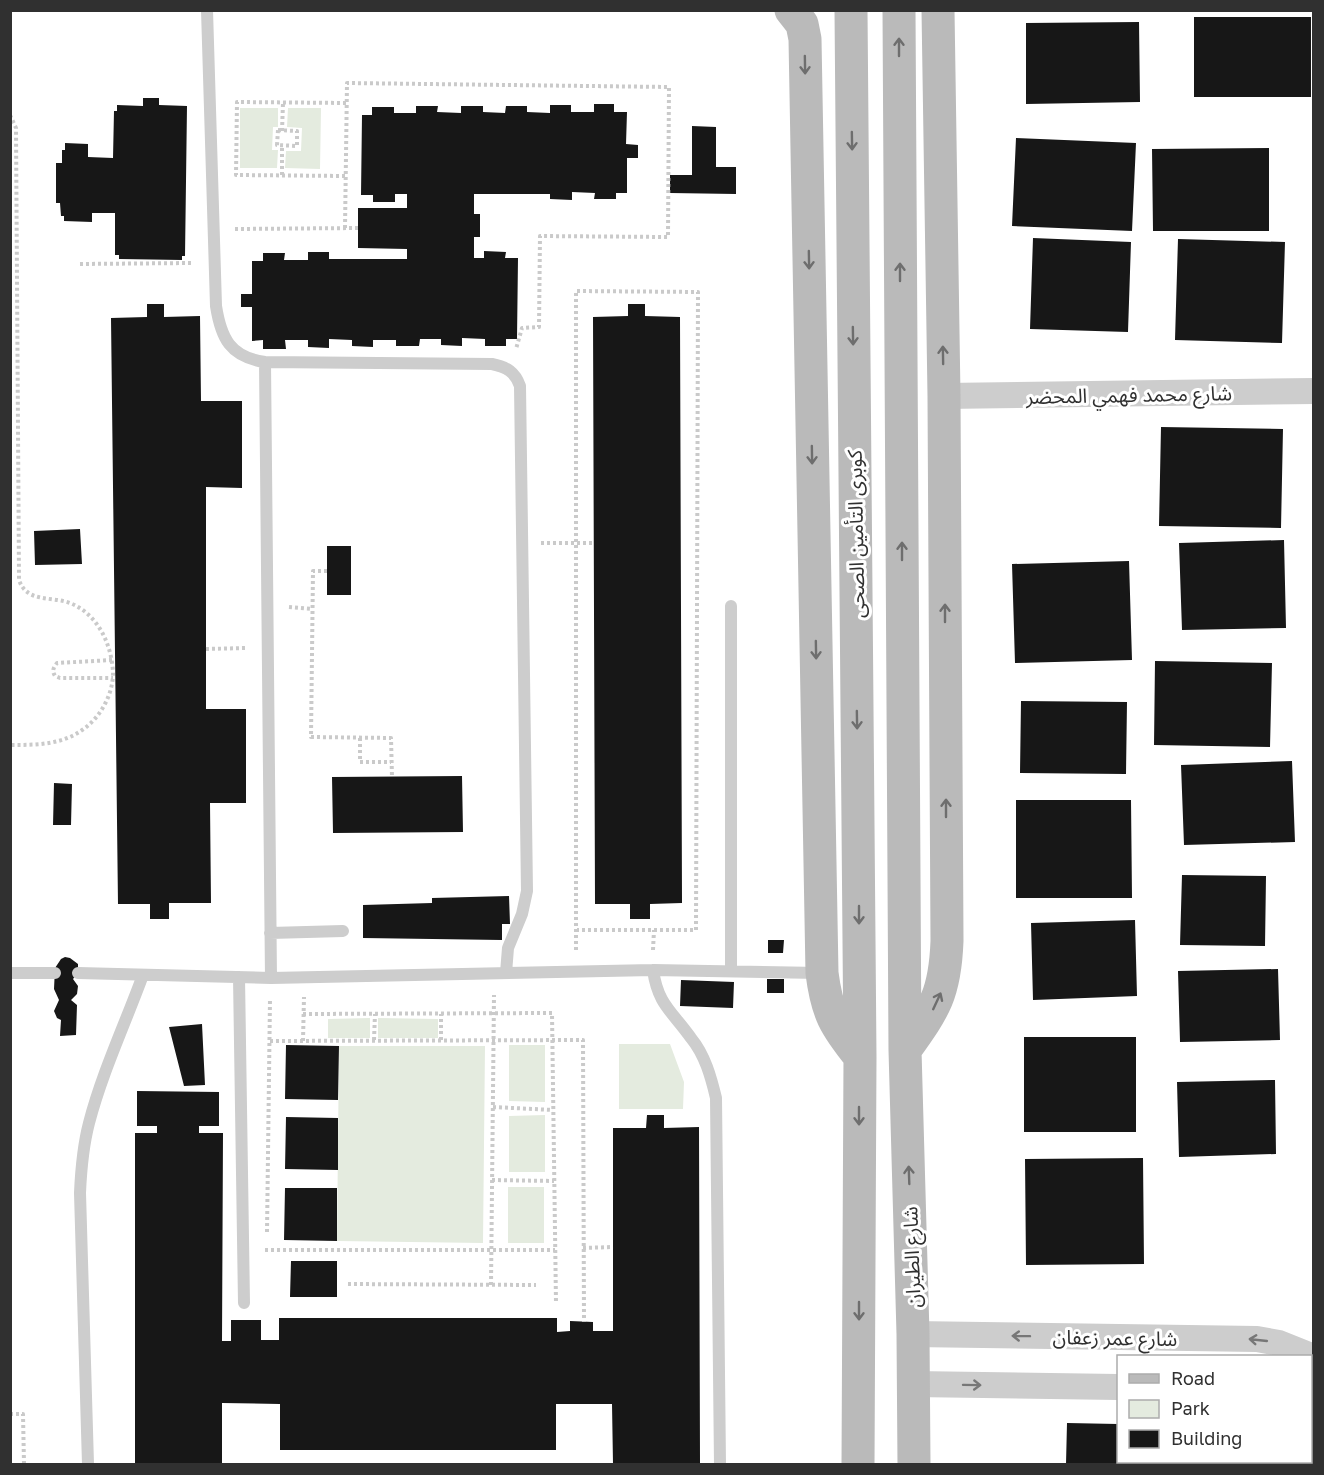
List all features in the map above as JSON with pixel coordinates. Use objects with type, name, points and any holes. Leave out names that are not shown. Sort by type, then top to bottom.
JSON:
[{"type":"main road","name":"كوبرى التأمين الصحى","points":[[851,10],[860,1057]]},
{"type":"main road","points":[[900,10],[921,18],[938,20],[944,396],[947,941],[946,972],[941,991],[931,1014],[905,1050],[899,84],[900,10]]},
{"type":"main road","points":[[808,15],[805,39],[822,973],[827,1008],[838,1030],[860,1057],[858,1464]]},
{"type":"main road","name":"شارع الطيران","points":[[905,1050],[913,1334],[914,1464]]},
{"type":"street","name":"شارع محمد فهمي المحضر","points":[[944,396],[1314,391]]},
{"type":"street","name":"شارع عمر زعفان","points":[[913,1334],[1257,1339],[1279,1343],[1309,1355]]},
{"type":"street","points":[[913,1383],[1117,1387]]},
{"type":"lane","points":[[207,10],[216,306],[220,330],[225,340],[243,356],[265,362],[492,364],[510,370],[516,377],[520,394],[527,891],[522,914],[500,973]]},
{"type":"lane","points":[[265,362],[271,978]]},
{"type":"lane","points":[[731,606],[731,971]]},
{"type":"lane","points":[[270,933],[343,931]]},
{"type":"lane","points":[[78,973],[304,978],[653,970],[822,973]]},
{"type":"lane","points":[[653,970],[659,995],[665,1006],[701,1052],[716,1098],[720,1464]]},
{"type":"lane","points":[[10,973],[55,973]]},
{"type":"lane","points":[[88,1464],[80,1193],[82,1159],[88,1125],[98,1093],[143,975]]},
{"type":"lane","points":[[239,977],[244,1303]]},
{"type":"path","points":[[345,228],[347,83],[669,87],[668,237],[540,236],[539,327],[522,328],[510,370]]},
{"type":"path","points":[[345,176],[236,175],[237,102],[346,103]]},
{"type":"path","points":[[282,131],[283,103]]},
{"type":"path","points":[[10,115],[16,128],[19,580],[26,592],[33,596],[69,603],[82,610],[102,632],[112,660],[113,678],[110,691],[98,715],[79,733],[54,743],[10,745]]},
{"type":"path","points":[[278,130],[282,131],[297,131],[297,146],[277,146],[278,130]]},
{"type":"path","points":[[282,146],[282,175]]},
{"type":"path","points":[[214,229],[359,228]]},
{"type":"path","points":[[80,264],[215,263]]},
{"type":"path","points":[[576,930],[696,930],[698,292],[576,291],[576,543],[576,930],[576,972]]},
{"type":"path","points":[[551,543],[595,543]]},
{"type":"path","points":[[327,571],[313,571],[311,737],[391,738],[392,777]]},
{"type":"path","points":[[206,649],[268,648]]},
{"type":"path","points":[[112,660],[57,663],[53,672],[60,678],[113,678]]},
{"type":"path","points":[[360,738],[360,762],[391,762]]},
{"type":"path","points":[[491,1285],[493,1040],[500,973]]},
{"type":"path","points":[[267,1251],[271,978]]},
{"type":"path","points":[[303,1041],[304,978]]},
{"type":"path","points":[[303,1014],[552,1013],[556,1303]]},
{"type":"path","points":[[374,1040],[375,1014]]},
{"type":"path","points":[[441,1014],[441,1040]]},
{"type":"path","points":[[270,1041],[583,1040],[584,1322]]},
{"type":"path","points":[[492,1107],[553,1110]]},
{"type":"path","points":[[492,1180],[554,1181]]},
{"type":"path","points":[[583,1248],[613,1247]]},
{"type":"path","points":[[243,1251],[555,1250]]},
{"type":"path","points":[[348,1284],[536,1285]]},
{"type":"path","points":[[10,1414],[23,1414],[24,1464]]},
{"type":"green space","points":[[240,108],[278,108],[278,127],[273,127],[272,150],[278,150],[277,168],[240,168]]},
{"type":"green space","points":[[288,108],[321,108],[320,169],[285,168],[286,151],[301,151],[302,128],[287,127]]},
{"type":"green space","points":[[370,1018],[370,1038],[328,1038],[328,1019]]},
{"type":"green space","points":[[378,1018],[438,1019],[438,1038],[378,1038]]},
{"type":"green space","points":[[619,1044],[670,1044],[684,1082],[683,1109],[619,1109]]},
{"type":"green space","points":[[509,1045],[545,1045],[545,1102],[509,1101]]},
{"type":"green space","points":[[339,1046],[485,1046],[483,1243],[337,1241]]},
{"type":"green space","points":[[545,1115],[545,1172],[509,1172],[509,1116]]},
{"type":"green space","points":[[508,1187],[544,1187],[544,1243],[508,1243]]},
{"type":"building","points":[[1194,17],[1311,17],[1311,97],[1194,97]]},
{"type":"building","points":[[1139,22],[1140,102],[1026,104],[1026,23]]},
{"type":"building","points":[[143,98],[159,98],[159,105],[187,106],[185,256],[182,256],[182,260],[119,259],[119,255],[115,255],[115,213],[92,213],[92,222],[64,221],[64,216],[61,216],[60,203],[56,203],[56,163],[62,163],[62,150],[65,150],[65,143],[88,144],[88,157],[113,158],[114,111],[117,111],[117,105],[143,106]]},
{"type":"building","points":[[594,104],[614,104],[614,112],[627,112],[626,144],[638,145],[638,158],[627,158],[627,193],[616,193],[616,199],[594,199],[595,193],[572,192],[572,200],[550,199],[550,194],[474,194],[474,214],[480,214],[480,237],[474,237],[474,258],[484,258],[484,251],[506,252],[505,258],[518,258],[517,339],[506,339],[506,346],[485,346],[485,339],[462,338],[462,346],[441,345],[441,339],[420,339],[419,346],[396,346],[396,340],[373,340],[373,347],[352,346],[352,340],[329,339],[329,348],[308,347],[308,340],[285,340],[286,349],[263,349],[263,340],[252,341],[252,307],[241,307],[241,294],[252,294],[252,261],[263,261],[263,253],[285,253],[284,260],[308,260],[308,252],[329,252],[329,259],[407,259],[407,249],[358,248],[358,208],[407,208],[407,194],[395,194],[395,202],[373,202],[373,195],[361,195],[362,115],[372,115],[372,107],[394,107],[394,113],[416,113],[416,106],[438,106],[437,112],[461,113],[461,106],[483,106],[483,112],[505,113],[506,106],[527,106],[527,112],[550,113],[550,105],[571,105],[571,112],[594,112]]},
{"type":"building","points":[[692,126],[716,127],[716,167],[736,167],[736,194],[670,193],[670,175],[692,175]]},
{"type":"building","points":[[1016,138],[1136,143],[1132,231],[1012,226]]},
{"type":"building","points":[[1269,148],[1269,231],[1153,231],[1152,149]]},
{"type":"building","points":[[1033,238],[1131,242],[1128,332],[1030,329]]},
{"type":"building","points":[[1178,239],[1285,242],[1282,343],[1175,340]]},
{"type":"building","points":[[147,304],[164,304],[164,317],[200,316],[201,401],[242,401],[242,488],[206,487],[206,709],[246,709],[246,803],[210,803],[211,903],[169,903],[169,919],[150,919],[150,904],[118,904],[111,318],[147,317]]},
{"type":"building","points":[[628,304],[645,304],[645,316],[680,317],[682,903],[650,904],[650,919],[630,919],[630,904],[595,904],[593,317],[628,316]]},
{"type":"building","points":[[1161,427],[1283,429],[1281,528],[1159,526]]},
{"type":"building","points":[[80,529],[82,564],[35,565],[34,531]]},
{"type":"building","points":[[1284,540],[1286,628],[1182,630],[1179,543]]},
{"type":"building","points":[[327,546],[351,546],[351,595],[327,595]]},
{"type":"building","points":[[1129,561],[1132,660],[1015,663],[1012,564]]},
{"type":"building","points":[[1155,661],[1272,663],[1270,747],[1154,745]]},
{"type":"building","points":[[1021,701],[1127,702],[1126,774],[1020,773]]},
{"type":"building","points":[[1292,761],[1295,842],[1184,845],[1181,765]]},
{"type":"building","points":[[462,776],[463,832],[333,833],[332,777]]},
{"type":"building","points":[[54,783],[72,784],[71,825],[53,825]]},
{"type":"building","points":[[1016,800],[1131,800],[1132,898],[1016,898]]},
{"type":"building","points":[[1182,875],[1266,876],[1265,946],[1180,945]]},
{"type":"building","points":[[509,896],[510,924],[502,924],[502,940],[363,938],[363,905],[432,903],[432,898]]},
{"type":"building","points":[[1135,920],[1137,996],[1033,1000],[1031,923]]},
{"type":"building","points":[[768,940],[784,940],[783,953],[768,953]]},
{"type":"building","points":[[65,957],[78,964],[78,973],[73,979],[78,986],[77,994],[71,1000],[77,1005],[76,1035],[60,1036],[61,1020],[57,1018],[54,1011],[59,1000],[54,989],[55,968]]},
{"type":"building","points":[[1278,969],[1280,1040],[1180,1042],[1178,971]]},
{"type":"building","points":[[767,979],[784,979],[784,993],[767,993]]},
{"type":"building","points":[[681,980],[734,982],[733,1008],[680,1006]]},
{"type":"building","points":[[202,1024],[205,1085],[184,1086],[169,1027]]},
{"type":"building","points":[[1024,1037],[1136,1037],[1136,1132],[1024,1132]]},
{"type":"building","points":[[286,1045],[339,1046],[338,1100],[285,1099]]},
{"type":"building","points":[[1275,1080],[1276,1154],[1179,1157],[1177,1082]]},
{"type":"building","points":[[137,1091],[219,1092],[219,1126],[199,1126],[199,1133],[223,1133],[222,1341],[231,1341],[231,1320],[261,1320],[261,1340],[279,1340],[279,1318],[557,1318],[557,1332],[570,1331],[570,1321],[593,1322],[593,1331],[613,1331],[613,1128],[646,1128],[647,1115],[664,1115],[664,1128],[699,1127],[700,1464],[613,1464],[612,1404],[556,1404],[556,1450],[280,1450],[280,1404],[222,1403],[222,1464],[135,1464],[135,1133],[157,1133],[157,1126],[137,1126]]},
{"type":"building","points":[[286,1117],[338,1118],[338,1170],[285,1169]]},
{"type":"building","points":[[1143,1158],[1144,1264],[1026,1265],[1025,1159]]},
{"type":"building","points":[[285,1188],[337,1188],[337,1241],[284,1240]]},
{"type":"building","points":[[291,1261],[337,1261],[337,1297],[290,1297]]},
{"type":"building","points":[[1067,1423],[1117,1424],[1117,1463],[1163,1463],[1163,1464],[1066,1464]]},
{"type":"building","points":[[1312,1423],[1314,1423],[1314,1464],[1206,1464],[1312,1463]]}]
